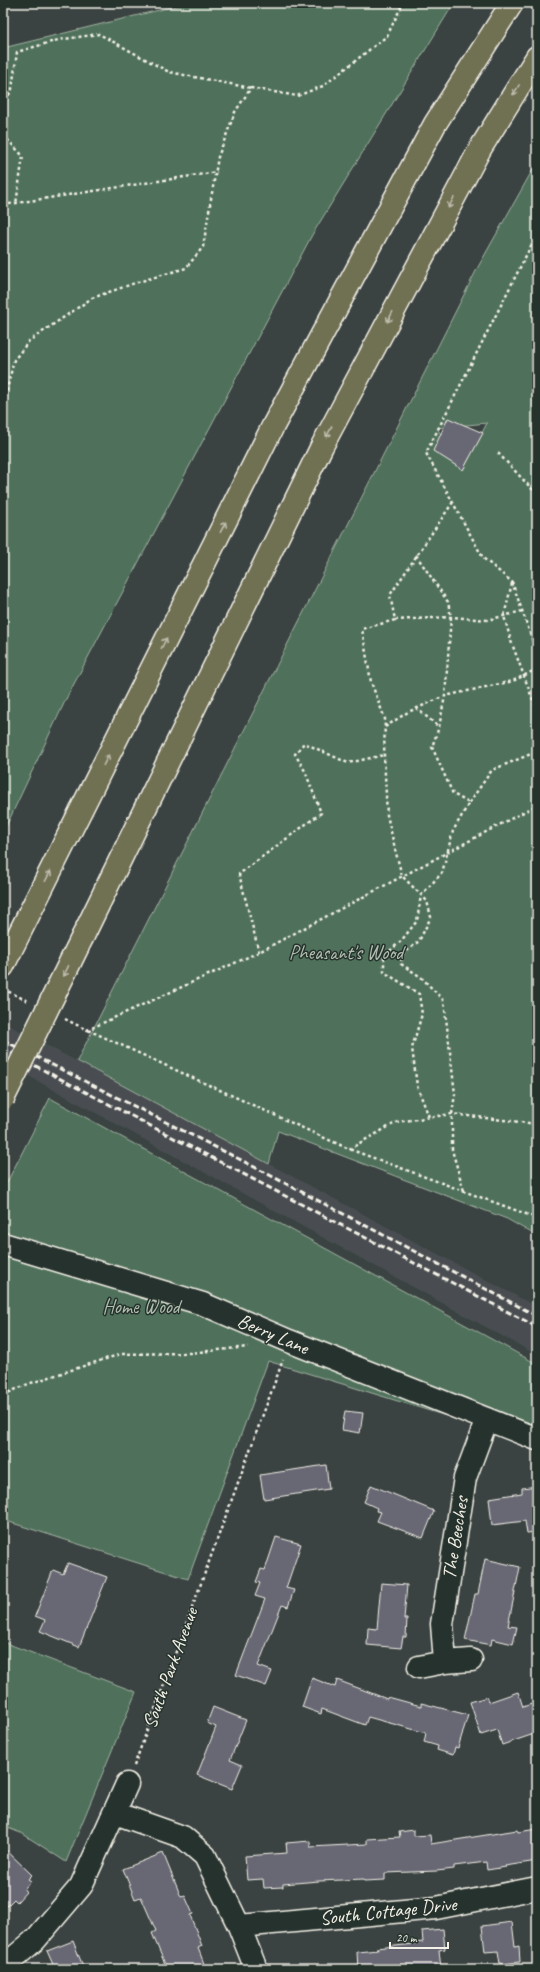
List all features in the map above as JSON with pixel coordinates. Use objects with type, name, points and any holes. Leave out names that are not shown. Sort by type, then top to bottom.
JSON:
[{"type":"highway","points":[[3,966],[273,426],[435,124],[512,3]]},
{"type":"highway","points":[[3,1099],[322,446],[480,149],[537,57]]},
{"type":"street","name":"Berry Lane","points":[[3,1244],[203,1304],[289,1341],[537,1439]]},
{"type":"street","name":"The Beeches","points":[[445,1662],[442,1624],[465,1478],[487,1418]]},
{"type":"street","points":[[419,1668],[445,1662],[471,1660]]},
{"type":"street","points":[[4,1968],[36,1939],[81,1886],[127,1784]]},
{"type":"street","points":[[115,1813],[182,1837],[205,1856],[239,1926],[256,1969]]},
{"type":"street","name":"South Cottage Drive","points":[[239,1926],[436,1908],[537,1888]]},
{"type":"path","points":[[3,106],[12,89],[17,52],[58,40],[99,34],[169,72],[297,96],[323,86],[387,36],[403,3]]},
{"type":"path","points":[[3,415],[14,360],[29,341],[92,298],[138,282],[186,268],[203,246],[217,172],[218,157],[235,112],[251,88]]},
{"type":"path","points":[[3,135],[23,156],[16,204]]},
{"type":"path","points":[[3,205],[217,172]]},
{"type":"path","points":[[537,234],[426,453],[483,558],[512,582],[537,653]]},
{"type":"path","points":[[498,453],[532,489],[537,492]]},
{"type":"path","points":[[395,620],[390,594],[453,502]]},
{"type":"path","points":[[416,555],[448,602],[451,617],[445,696],[439,727],[432,747],[453,794],[469,803]]},
{"type":"path","points":[[512,582],[504,616],[511,642],[525,675],[537,711]]},
{"type":"path","points":[[464,1192],[452,1150],[452,1114],[455,1094],[444,1002],[421,977],[401,964],[402,955],[419,941],[430,917],[427,901],[402,876],[387,815],[384,755],[385,719],[371,682],[362,629],[395,620],[451,617],[488,620],[522,611]]},
{"type":"path","points":[[385,727],[416,708],[445,696],[513,681],[537,669]]},
{"type":"path","points":[[416,708],[439,727]]},
{"type":"path","points":[[258,952],[239,874],[321,812],[305,771],[296,754],[304,743],[348,763],[384,755]]},
{"type":"path","points":[[429,1117],[417,1086],[412,1048],[422,1014],[419,994],[384,972],[384,956],[401,941],[417,922],[421,895],[442,873],[453,831],[469,803],[492,770],[531,754],[537,754]]},
{"type":"path","points":[[87,1030],[258,952],[537,805]]},
{"type":"path","points":[[3,989],[31,1002]]},
{"type":"path","points":[[59,1016],[349,1149],[537,1218]]},
{"type":"path","points":[[349,1149],[397,1122],[429,1117],[452,1114],[537,1124]]},
{"type":"path","name":"South Park Avenue","points":[[127,1784],[289,1341]]},
{"type":"path","points":[[3,1395],[28,1384],[121,1354],[189,1353],[250,1347]]},
{"type":"shaded area","points":[[3,1022],[537,1307],[537,1355],[3,1062]]},
{"type":"green space","points":[[188,3],[454,3],[312,235],[67,697],[3,833],[3,48]]},
{"type":"green space","name":"Pheasant's Wood","points":[[537,162],[537,1236],[507,1219],[278,1131],[269,1164],[77,1061],[478,267]],"holes":[[[487,423],[463,470],[437,428]]]},
{"type":"green space","name":"Home Wood","points":[[50,1098],[537,1364],[537,1444],[268,1361],[188,1579],[3,1520],[3,1190]]},
{"type":"green space","points":[[3,1642],[136,1692],[66,1862],[23,1834],[3,1826]]},
{"type":"building","points":[[448,418],[483,433],[463,470],[433,451]]},
{"type":"building","points":[[345,1411],[363,1413],[360,1433],[342,1430]]},
{"type":"building","points":[[326,1465],[329,1489],[264,1499],[260,1475]]},
{"type":"building","points":[[371,1485],[434,1511],[423,1538],[377,1521],[381,1512],[376,1511],[377,1508],[364,1502]]},
{"type":"building","points":[[537,1486],[537,1532],[527,1533],[525,1521],[492,1525],[489,1498],[522,1493],[522,1488]]},
{"type":"building","points":[[276,1537],[301,1544],[286,1588],[294,1590],[288,1607],[282,1605],[258,1666],[272,1671],[266,1686],[236,1675],[265,1599],[255,1596],[260,1583],[256,1582],[261,1569],[265,1570]]},
{"type":"building","points":[[485,1559],[520,1567],[508,1626],[517,1627],[513,1644],[492,1639],[491,1645],[465,1640],[475,1594],[478,1594]]},
{"type":"building","points":[[68,1563],[107,1577],[79,1647],[40,1631],[45,1620],[35,1616],[53,1570],[63,1574]]},
{"type":"building","points":[[381,1583],[407,1585],[404,1619],[407,1619],[406,1637],[403,1637],[401,1648],[367,1645],[368,1628],[377,1629]]},
{"type":"building","points":[[312,1678],[335,1687],[337,1680],[387,1699],[388,1697],[421,1706],[421,1703],[468,1715],[458,1748],[455,1747],[453,1755],[437,1750],[438,1746],[424,1742],[426,1733],[368,1717],[365,1725],[322,1709],[321,1714],[302,1707]]},
{"type":"building","points":[[518,1692],[523,1707],[537,1702],[537,1733],[502,1745],[497,1730],[481,1735],[470,1702],[487,1697],[489,1702]]},
{"type":"building","points":[[213,1707],[246,1720],[230,1760],[242,1765],[232,1789],[197,1775],[216,1727],[207,1723]]},
{"type":"building","points":[[537,1829],[537,1861],[505,1866],[506,1867],[487,1870],[486,1862],[454,1866],[454,1869],[437,1871],[385,1873],[385,1880],[364,1881],[364,1879],[319,1881],[283,1884],[283,1887],[264,1888],[263,1879],[247,1880],[245,1856],[287,1853],[286,1843],[310,1841],[310,1847],[367,1844],[367,1839],[400,1837],[399,1832],[414,1830],[414,1836],[430,1835],[431,1844],[517,1830],[518,1832]]},
{"type":"building","points":[[3,1847],[32,1875],[28,1879],[31,1881],[24,1889],[26,1892],[17,1902],[14,1899],[3,1910]]},
{"type":"building","points":[[163,1853],[181,1897],[185,1896],[193,1914],[190,1915],[202,1946],[198,1948],[206,1969],[167,1969],[152,1933],[156,1931],[141,1897],[135,1899],[123,1869]]},
{"type":"building","points":[[512,1922],[515,1947],[519,1946],[520,1962],[500,1964],[498,1951],[485,1952],[482,1926]]},
{"type":"building","points":[[443,1929],[445,1949],[439,1950],[441,1969],[358,1969],[357,1952],[423,1942],[422,1931]]},
{"type":"building","points":[[73,1941],[84,1969],[55,1969],[47,1951]]},
{"type":"railway","points":[[3,1040],[243,1161],[537,1316]]},
{"type":"railway","points":[[3,1049],[537,1327]]}]
